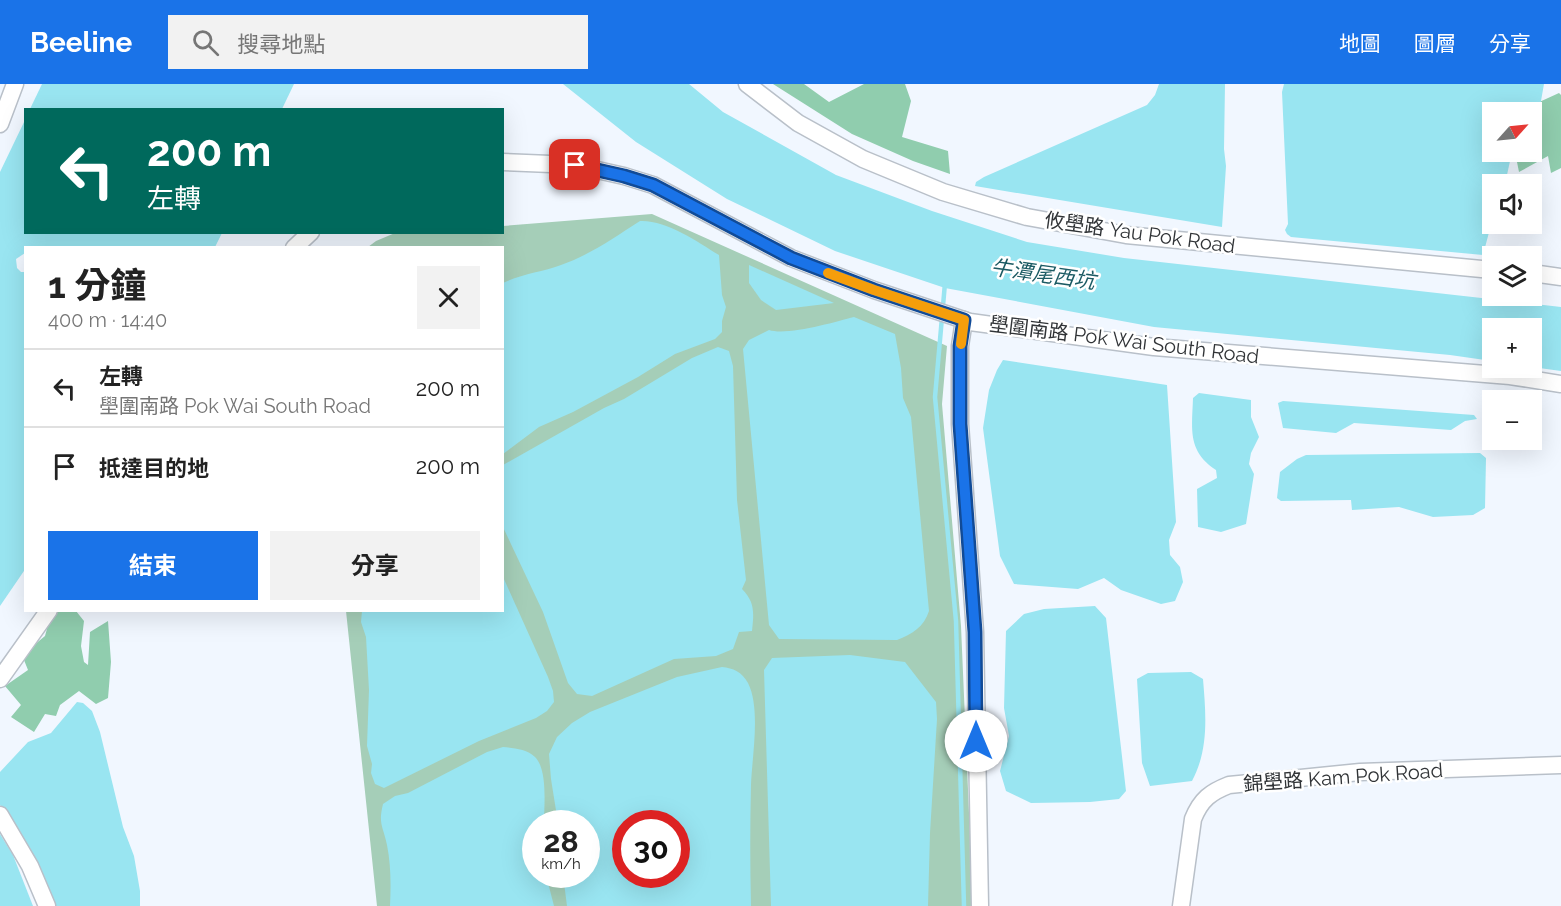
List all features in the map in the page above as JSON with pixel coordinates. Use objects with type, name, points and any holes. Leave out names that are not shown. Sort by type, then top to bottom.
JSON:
[{"type":"street","points":[[0,124],[15,84]]},
{"type":"street","name":"攸壆路 Yau Pok Road","points":[[747,84],[798,123],[863,159],[942,192],[1027,217],[1126,235],[1482,269]]},
{"type":"street","name":"壆圍南路 Pok Wai South Road","points":[[504,162],[575,165],[653,185],[791,258],[874,290],[964,320],[1154,347],[1510,376],[1561,384]]},
{"type":"street","points":[[296,246],[309,234]]},
{"type":"street","points":[[1542,274],[1561,277]]},
{"type":"street","points":[[964,320],[960,346],[960,424],[975,632],[980,906]]},
{"type":"street","points":[[0,679],[48,612]]},
{"type":"street","name":"錦壆路 Kam Pok Road","points":[[1181,906],[1193,819],[1197,809],[1203,799],[1214,791],[1230,785],[1360,772],[1561,765]]},
{"type":"street","points":[[0,815],[30,866],[47,906]]},
{"type":"green space","points":[[773,84],[804,84],[829,102],[864,84],[905,84],[911,101],[902,137],[948,151],[950,174],[913,161],[852,134]]},
{"type":"green space","points":[[1559,93],[1561,95],[1561,168],[1551,173],[1548,156],[1542,159],[1542,102],[1539,102]]},
{"type":"green space","points":[[1517,162],[1537,162],[1519,172]]},
{"type":"green space","points":[[652,214],[947,346],[942,404],[961,626],[973,906],[377,906],[346,612],[504,612],[504,246],[369,246],[393,234],[504,234],[504,226]]},
{"type":"green space","points":[[77,612],[84,621],[81,646],[84,662],[88,665],[90,632],[108,621],[111,662],[108,698],[96,704],[79,691],[60,705],[56,716],[45,714],[34,732],[11,717],[21,705],[5,686],[28,670],[22,655],[45,636],[51,614]]},
{"type":"water","points":[[42,84],[294,84],[282,108],[30,108]]},
{"type":"water","name":"牛潭尾西坑","points":[[563,84],[689,84],[723,112],[836,175],[932,211],[1027,242],[1124,258],[1482,298],[1482,306],[1542,305],[1561,307],[1561,371],[1542,368],[1542,318],[1482,318],[1482,360],[1154,327],[945,288],[835,251],[727,199],[636,142]]},
{"type":"water","points":[[1159,84],[1225,84],[1226,166],[1222,227],[975,186],[976,182],[984,177],[1147,105],[1155,95]]},
{"type":"water","points":[[1284,84],[1544,84],[1541,102],[1482,102],[1482,162],[1510,162],[1507,174],[1482,174],[1482,234],[1489,234],[1485,246],[1482,246],[1482,255],[1291,237],[1287,234],[1285,230],[1288,224],[1282,92]]},
{"type":"water","points":[[24,122],[24,234],[222,234],[216,246],[24,246],[24,254],[16,259],[17,268],[24,272],[24,571],[0,606],[0,172]]},
{"type":"water","points":[[640,221],[671,228],[719,255],[722,295],[726,307],[722,332],[715,339],[675,354],[573,412],[539,427],[504,453],[504,283],[572,261]]},
{"type":"water","points":[[749,265],[834,303],[776,310],[761,300],[749,283]]},
{"type":"water","points":[[854,317],[895,334],[903,398],[911,417],[929,611],[917,629],[897,640],[779,639],[769,625],[743,349],[749,340],[769,330],[799,330]]},
{"type":"water","points":[[718,347],[729,351],[733,366],[737,500],[746,580],[742,589],[753,608],[752,631],[739,632],[733,649],[716,656],[674,659],[592,696],[577,694],[568,683],[543,612],[504,529],[504,464],[624,399],[692,358]]},
{"type":"water","points":[[1003,360],[1167,385],[1176,522],[1169,540],[1170,555],[1180,567],[1183,582],[1175,601],[1161,604],[1121,590],[1104,578],[1078,589],[1014,584],[1000,556],[983,428],[989,390]]},
{"type":"water","points":[[1199,393],[1251,400],[1251,417],[1259,437],[1251,453],[1249,464],[1254,474],[1246,524],[1221,532],[1198,527],[1197,489],[1217,478],[1216,470],[1200,455],[1193,438],[1193,398]]},
{"type":"water","points":[[1283,401],[1474,415],[1477,419],[1465,421],[1451,430],[1354,423],[1336,433],[1283,428],[1278,403]]},
{"type":"water","points":[[1480,453],[1486,458],[1485,508],[1473,515],[1433,517],[1399,507],[1352,510],[1351,500],[1281,501],[1277,498],[1280,472],[1306,455]]},
{"type":"water","points":[[504,579],[548,677],[554,702],[547,711],[536,718],[479,741],[384,788],[375,784],[367,746],[369,690],[366,637],[361,622],[362,612],[504,612]]},
{"type":"water","points":[[1095,606],[1106,618],[1126,791],[1119,799],[1031,803],[1006,791],[1000,771],[1009,736],[1004,708],[1006,631],[1024,614],[1044,609]]},
{"type":"water","points":[[850,655],[905,662],[936,702],[928,906],[771,906],[764,670],[772,658]]},
{"type":"water","points":[[722,667],[737,671],[743,676],[752,694],[755,719],[751,800],[751,906],[567,906],[565,888],[600,888],[600,810],[556,810],[549,754],[557,737],[572,723],[590,712],[677,677]]},
{"type":"water","points":[[1191,672],[1203,679],[1204,692],[1204,744],[1197,769],[1192,781],[1150,786],[1142,763],[1137,679],[1148,673]]},
{"type":"water","points":[[77,702],[83,703],[92,711],[100,732],[123,827],[134,856],[140,906],[54,906],[41,870],[0,805],[0,772],[28,742],[51,733]]},
{"type":"water","points":[[503,747],[520,749],[532,754],[539,763],[544,779],[544,810],[522,810],[522,888],[549,888],[554,906],[390,906],[389,860],[381,821],[383,804],[487,752]]},
{"type":"water","points":[[0,834],[13,855],[33,906],[0,906]]},
{"type":"waterway","points":[[945,283],[935,397],[956,621],[964,906]]},
{"type":"slow traffic","points":[[828,273],[964,320],[961,344]]},
{"type":"route","points":[[575,165],[653,185],[791,258],[874,290],[964,320],[960,346],[960,424],[975,632],[976,741]]}]
